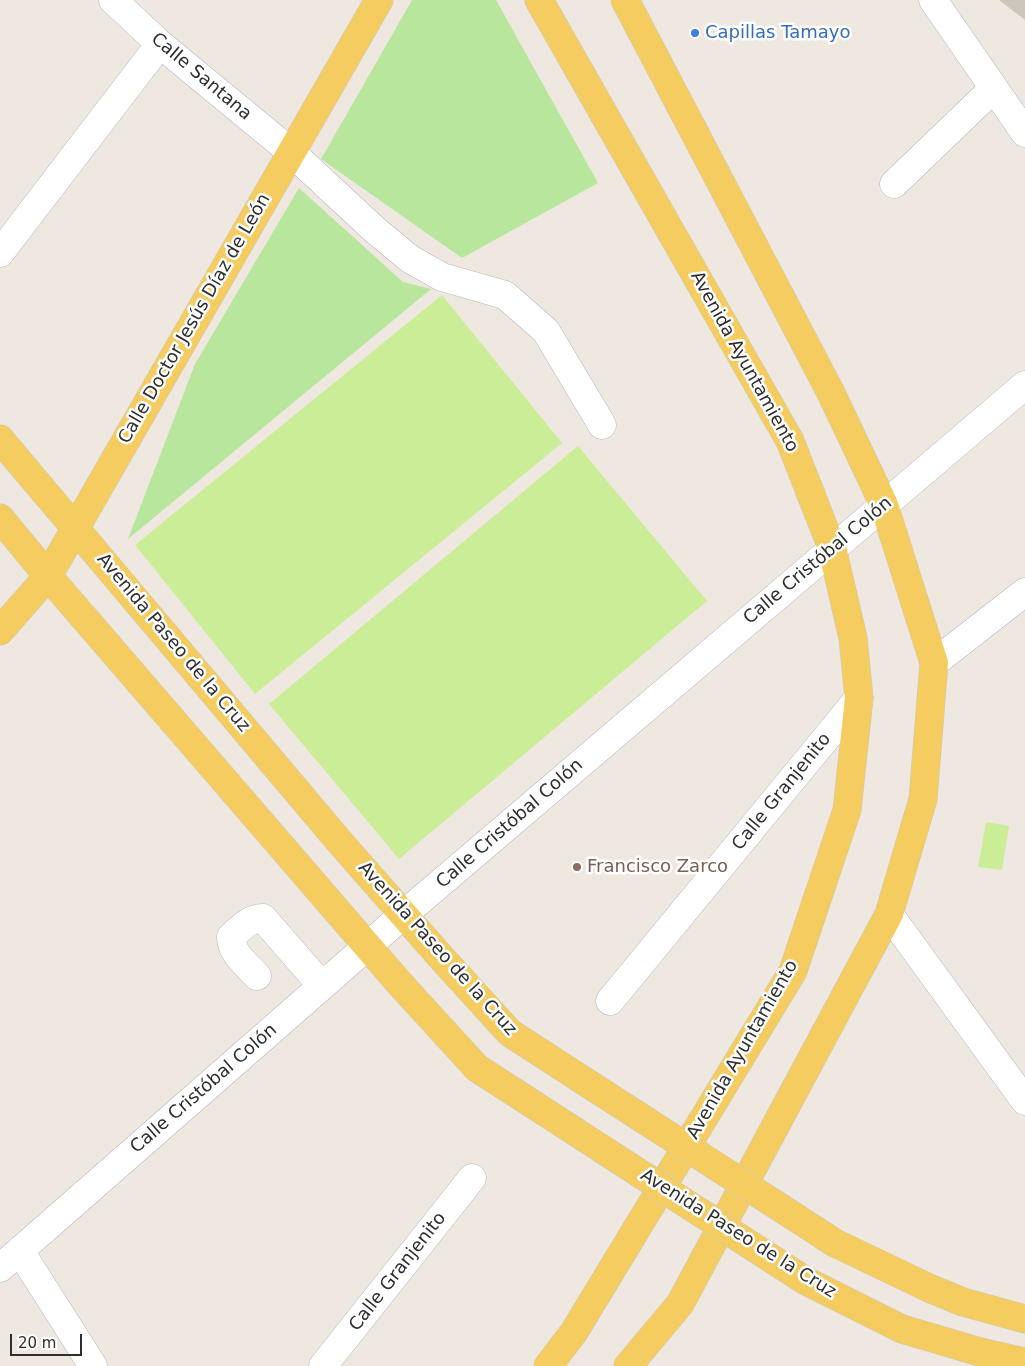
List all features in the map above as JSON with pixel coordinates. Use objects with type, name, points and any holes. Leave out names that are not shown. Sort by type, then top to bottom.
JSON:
[{"type":"main road","name":"Calle Doctor Jesús Díaz de León","points":[[0,631],[48,576],[379,0]]},
{"type":"main road","name":"Avenida Ayuntamiento","points":[[539,0],[790,441],[832,548],[853,638],[859,698],[847,810],[793,971],[574,1332],[548,1366]]},
{"type":"main road","points":[[625,0],[831,393],[884,505],[934,663],[923,799],[889,914],[680,1304],[628,1366]]},
{"type":"main road","name":"Avenida Paseo de la Cruz","points":[[0,439],[338,840],[510,1033],[835,1243],[929,1288],[963,1302],[1025,1319]]},
{"type":"main road","name":"Avenida Paseo de la Cruz","points":[[0,518],[367,947],[477,1068],[806,1281],[902,1329],[985,1359],[1025,1362]]},
{"type":"street","name":"Calle Santana","points":[[113,0],[160,44],[291,152],[375,230],[410,259],[442,276],[505,295],[546,330],[602,425]]},
{"type":"street","points":[[933,0],[1025,133]]},
{"type":"street","points":[[0,253],[160,44]]},
{"type":"street","points":[[894,184],[994,88]]},
{"type":"street","name":"Calle Cristóbal Colón","points":[[10,1260],[404,915],[1025,385]]},
{"type":"street","points":[[934,663],[1025,592]]},
{"type":"street","name":"Calle Granjenito","points":[[610,1001],[859,698]]},
{"type":"street","points":[[889,914],[1025,1101]]},
{"type":"street","points":[[257,976],[234,950],[231,944],[231,937],[248,922],[255,918],[263,918],[322,986]]},
{"type":"street","name":"Calle Granjenito","points":[[323,1366],[472,1178]]},
{"type":"street","points":[[10,1260],[92,1366]]},
{"type":"green space","points":[[412,0],[496,0],[598,183],[462,258],[321,159]]},
{"type":"green space","points":[[299,188],[403,282],[431,289],[128,539],[195,364]]},
{"type":"green space","points":[[442,295],[562,443],[255,694],[135,545]]},
{"type":"green space","points":[[578,446],[707,601],[399,859],[269,704]]},
{"type":"green space","points":[[986,822],[1009,826],[1002,870],[978,867]]},
{"type":"building","points":[[1000,0],[1025,0],[1025,19]]},
{"type":"place","name":"Capillas Tamayo","points":[[695,33]]},
{"type":"place","name":"Francisco Zarco","points":[[577,867]]}]
